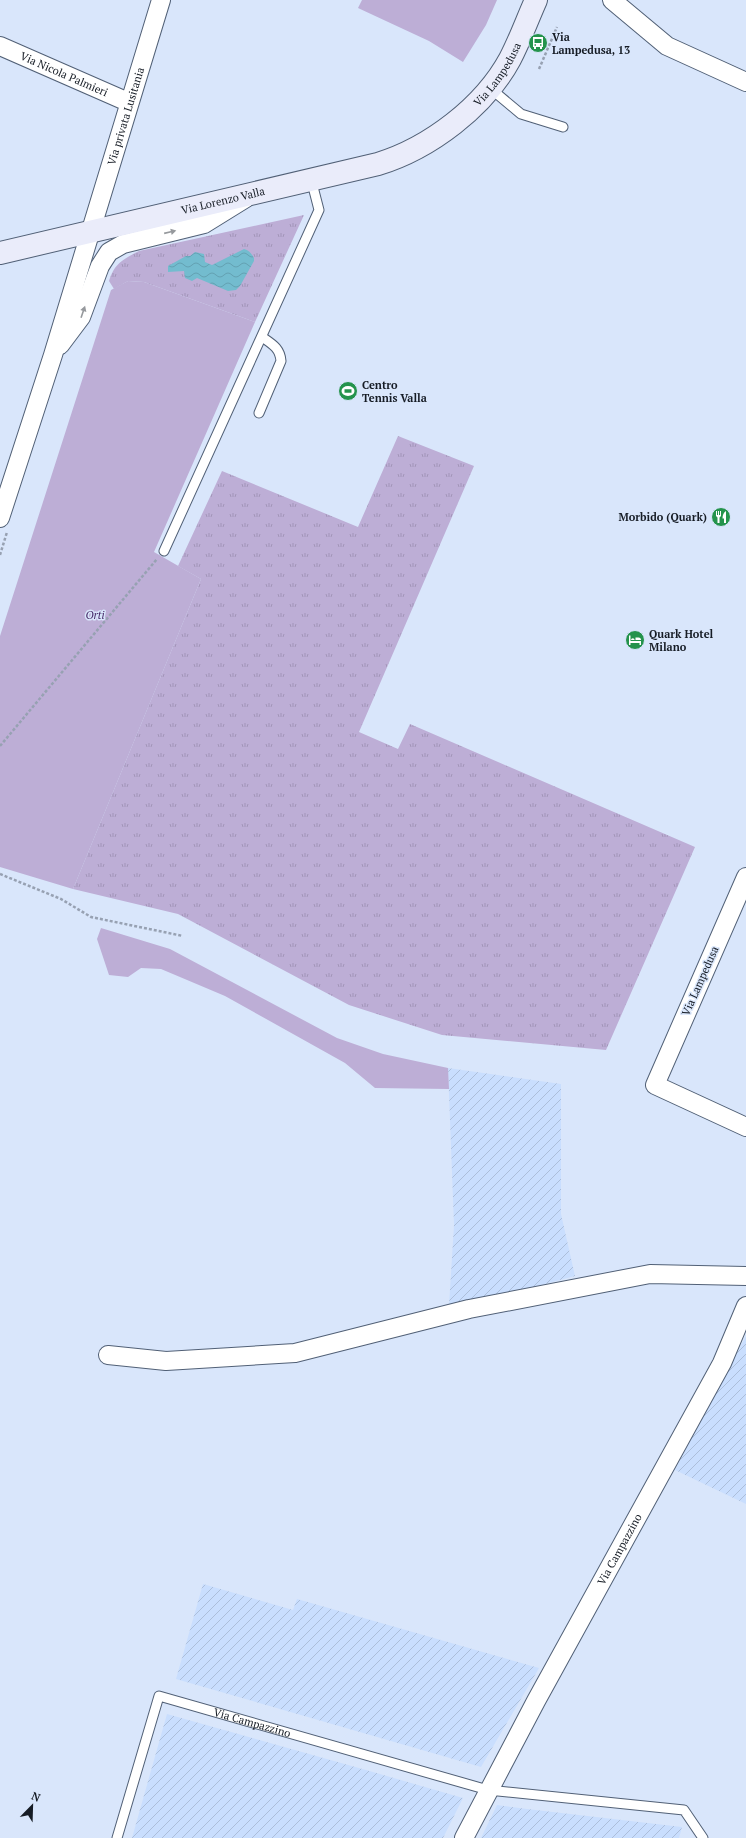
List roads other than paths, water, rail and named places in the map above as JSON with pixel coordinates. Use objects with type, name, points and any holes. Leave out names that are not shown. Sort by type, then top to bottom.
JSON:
[{"type":"main road","name":"Via Lampedusa","points":[[440,134],[466,112],[490,88],[509,59],[536,0]]},
{"type":"main road","name":"Via Lorenzo Valla","points":[[0,253],[389,160],[420,146],[440,134]]},
{"type":"street","name":"Via privata Lusitania","points":[[0,518],[52,355],[128,102],[161,0]]},
{"type":"street","points":[[612,0],[667,46],[746,82]]},
{"type":"street","name":"Via Nicola Palmieri","points":[[0,46],[128,102]]},
{"type":"street","points":[[52,355],[81,317],[100,266],[104,259],[116,247],[204,224],[255,193]]},
{"type":"street","name":"Via Lampedusa","points":[[746,877],[655,1086],[746,1127]]},
{"type":"street","points":[[108,1355],[166,1361],[295,1353],[469,1309],[650,1274],[746,1276]]},
{"type":"street","name":"Via Campazzino","points":[[464,1838],[488,1790],[722,1363],[746,1306]]},
{"type":"lane","points":[[490,88],[522,114],[563,127]]},
{"type":"lane","points":[[164,551],[319,210],[311,179]]},
{"type":"lane","points":[[259,412],[281,361],[280,352],[274,345],[262,337]]},
{"type":"lane","name":"Via Campazzino","points":[[117,1838],[159,1696],[488,1790],[684,1810],[703,1838]]},
{"type":"water","points":[[244,249],[251,253],[254,261],[240,286],[236,290],[228,291],[197,278],[192,281],[185,278],[184,271],[168,272],[168,266],[186,256],[190,256],[195,252],[204,254],[205,262],[212,265]]},
{"type":"place","name":"Via Lampedusa, 13","points":[[538,43]]},
{"type":"place","name":"Centro Tennis Valla","points":[[348,391]]},
{"type":"place","name":"Morbido (Quark)","points":[[721,517]]},
{"type":"place","name":"Quark Hotel Milano","points":[[635,640]]},
{"type":"park label","name":"Orti","points":[[95,615]]}]
